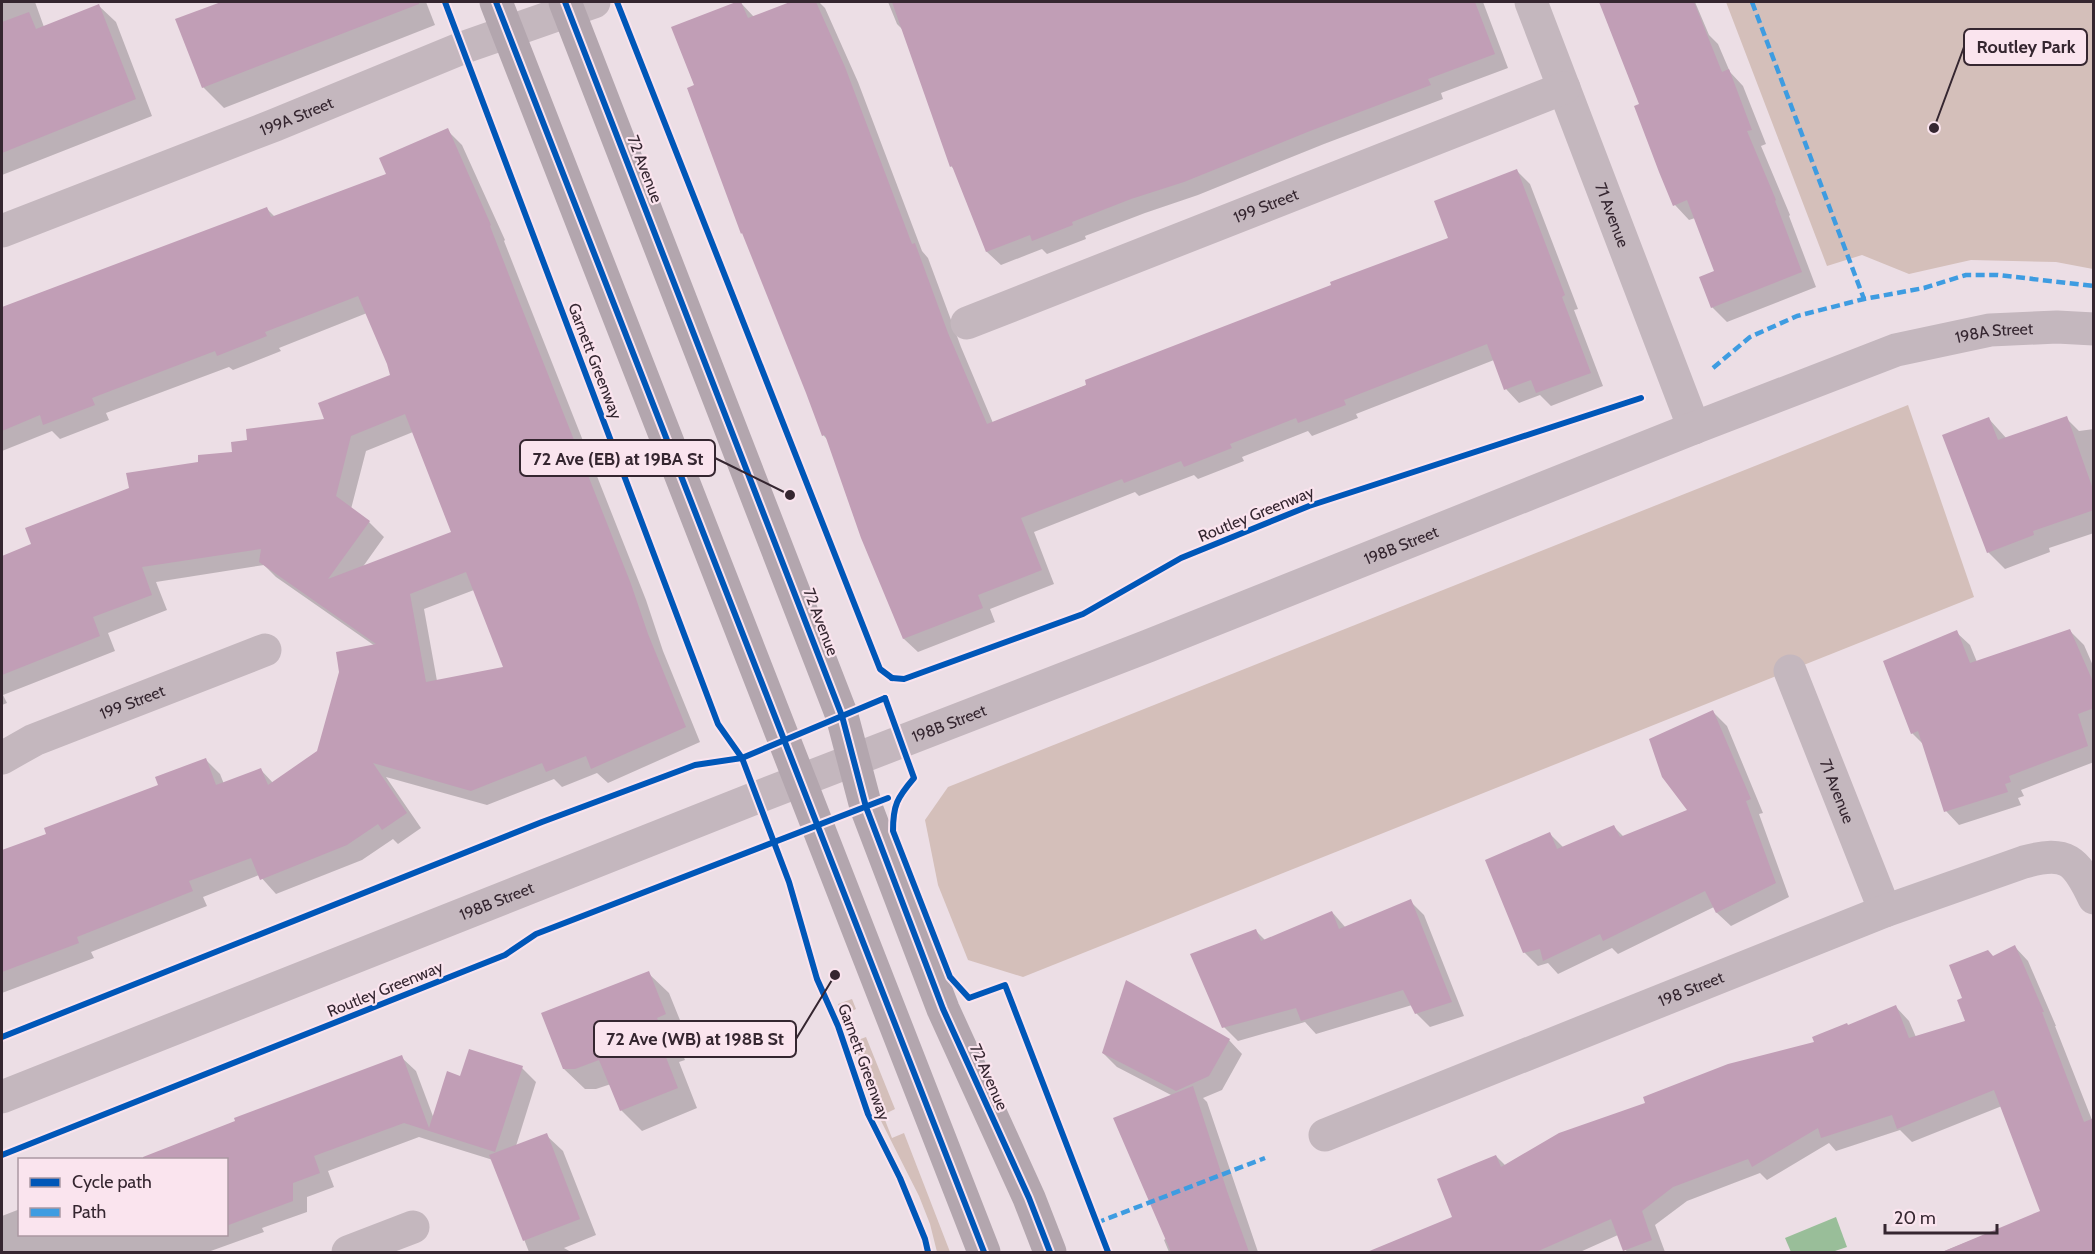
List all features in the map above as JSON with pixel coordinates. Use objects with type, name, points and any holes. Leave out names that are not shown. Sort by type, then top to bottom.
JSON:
[{"type":"main road","name":"72 Avenue","points":[[576,5],[842,716],[871,820],[943,1008],[1029,1198],[1050,1252]]},
{"type":"main road","points":[[502,16],[984,1252]]},
{"type":"street","name":"71 Avenue","points":[[1531,2],[1694,428]]},
{"type":"street","name":"199A Street","points":[[2,231],[502,16],[576,5]]},
{"type":"street","name":"199 Street","points":[[967,323],[1564,88]]},
{"type":"street","name":"198A Street","points":[[1896,350],[1990,330],[2057,327],[2094,329]]},
{"type":"street","name":"198B Street","points":[[2,1097],[1896,350]]},
{"type":"street","name":"199 Street","points":[[2,758],[34,740],[265,650]]},
{"type":"street","name":"71 Avenue","points":[[1790,671],[1885,910]]},
{"type":"street","name":"198 Street","points":[[1325,1135],[1885,910],[2034,859],[2044,856],[2072,862],[2084,878],[2094,898]]},
{"type":"street","points":[[348,1252],[413,1227]]},
{"type":"shaded area","points":[[1726,2],[2093,2],[2093,269],[2056,262],[1971,260],[1909,274],[1862,255],[1827,266]]},
{"type":"shaded area","points":[[1908,405],[1974,597],[1023,977],[968,960],[938,885],[925,820],[948,787]]},
{"type":"shaded area","points":[[852,999],[856,1009],[848,1013],[858,1040],[866,1037],[895,1109],[883,1115],[892,1138],[904,1133],[950,1252],[937,1252],[930,1224],[919,1196],[875,1109],[854,1042],[838,1004]]},
{"type":"shaded area","points":[[1836,1217],[1847,1247],[1832,1252],[1791,1252],[1785,1238]]},
{"type":"building","points":[[221,2],[419,2],[419,4],[202,88],[175,19]]},
{"type":"building","points":[[741,2],[748,18],[790,2],[816,2],[845,67],[912,244],[915,243],[948,333],[987,424],[1086,385],[1085,380],[1331,285],[1330,282],[1448,238],[1434,201],[1517,169],[1565,295],[1562,297],[1591,373],[1536,393],[1531,380],[1504,390],[1487,344],[1344,400],[1346,405],[1298,423],[1296,418],[1230,444],[1232,448],[1184,467],[1181,461],[1124,483],[1122,479],[1021,518],[1042,570],[978,595],[983,608],[903,639],[861,538],[825,435],[822,436],[741,234],[687,88],[694,85],[671,27]]},
{"type":"building","points":[[892,2],[1475,2],[1495,54],[1428,79],[1431,85],[1184,182],[1131,199],[1072,222],[1073,225],[1032,241],[1030,235],[986,252],[952,166],[950,167]]},
{"type":"building","points":[[1599,2],[1694,2],[1722,72],[1729,69],[1752,130],[1747,131],[1776,200],[1802,272],[1711,308],[1699,277],[1714,271],[1687,200],[1673,206],[1634,106],[1639,104]]},
{"type":"building","points":[[99,4],[136,99],[2,153],[2,22],[29,12],[36,29]]},
{"type":"building","points":[[448,128],[491,225],[686,727],[591,769],[586,756],[546,772],[542,763],[471,791],[373,763],[407,813],[382,830],[378,824],[347,845],[260,880],[251,858],[189,881],[193,891],[77,937],[79,943],[2,972],[2,850],[46,834],[44,828],[158,785],[155,777],[206,758],[216,785],[261,768],[268,785],[317,751],[339,672],[336,652],[376,644],[259,562],[261,549],[142,567],[152,595],[93,617],[100,636],[2,675],[2,556],[31,544],[25,528],[129,488],[126,473],[198,462],[198,455],[232,452],[231,442],[247,440],[246,429],[324,419],[318,403],[390,375],[358,296],[265,332],[267,336],[217,356],[215,351],[92,398],[95,405],[43,425],[40,415],[2,431],[2,307],[267,207],[271,217],[386,174],[379,158]],"holes":[[[405,414],[451,532],[328,579],[370,521],[336,496],[351,436]],[[466,572],[503,667],[426,682],[410,594]]]},
{"type":"building","points":[[2067,416],[2094,492],[2094,510],[2033,531],[2034,535],[1987,553],[1942,435],[1989,417],[1998,440]]},
{"type":"building","points":[[2070,629],[2094,684],[2094,708],[2078,714],[2088,746],[2009,776],[2011,782],[2005,784],[2008,792],[1944,812],[1918,731],[1911,734],[1883,661],[1957,630],[1970,663]]},
{"type":"building","points":[[1713,710],[1751,799],[1746,801],[1776,883],[1716,913],[1705,891],[1603,941],[1600,934],[1543,961],[1540,949],[1523,953],[1485,860],[1550,832],[1557,849],[1614,825],[1620,837],[1687,810],[1662,777],[1649,739]]},
{"type":"building","points":[[1411,899],[1452,1002],[1415,1014],[1403,990],[1301,1021],[1296,1008],[1222,1028],[1190,954],[1256,929],[1261,941],[1332,911],[1339,929]]},
{"type":"building","points":[[2015,945],[2044,1012],[2042,1012],[2084,1122],[2094,1118],[2094,1252],[1942,1252],[2040,1211],[1994,1090],[1897,1129],[1892,1115],[1821,1138],[1818,1128],[1752,1167],[1748,1159],[1673,1187],[1642,1211],[1652,1240],[1623,1251],[1611,1219],[1536,1252],[1367,1252],[1452,1217],[1437,1179],[1496,1155],[1501,1167],[1559,1133],[1645,1103],[1643,1097],[1728,1064],[1814,1042],[1812,1037],[1896,1005],[1909,1038],[1965,1021],[1957,1000],[1962,998],[1949,965],[1988,950],[1993,956]]},
{"type":"building","points":[[649,971],[666,1014],[657,1018],[666,1039],[660,1042],[678,1088],[620,1111],[599,1060],[575,1069],[563,1069],[541,1013]]},
{"type":"building","points":[[1126,980],[1230,1039],[1209,1076],[1176,1091],[1102,1053]]},
{"type":"building","points":[[469,1049],[523,1066],[495,1152],[404,1123],[314,1156],[320,1173],[293,1183],[293,1201],[228,1225],[228,1158],[143,1158],[235,1121],[234,1118],[402,1055],[429,1128],[447,1071],[460,1076]]},
{"type":"building","points":[[1193,1086],[1249,1252],[1171,1252],[1113,1118]]},
{"type":"building","points":[[547,1133],[580,1219],[523,1241],[489,1155]]},
{"type":"marked path","points":[[1752,2],[1864,299]]},
{"type":"marked path","points":[[1713,368],[1750,337],[1797,316],[1864,299],[1924,288],[1966,275],[1998,275],[2094,286]]},
{"type":"marked path","points":[[1096,1223],[1265,1158]]},
{"type":"cycle path","name":"Garnett Greenway","points":[[445,2],[718,724],[742,758],[789,882],[817,979],[838,1026],[868,1114],[900,1178],[928,1252]]},
{"type":"cycle path","points":[[496,2],[984,1252]]},
{"type":"cycle path","points":[[565,2],[842,716],[866,807],[943,1009],[1029,1198],[1050,1252]]},
{"type":"cycle path","points":[[617,2],[880,669],[892,678]]},
{"type":"cycle path","name":"Routley Greenway","points":[[892,678],[904,679],[1083,614],[1181,558],[1309,506],[1641,398]]},
{"type":"cycle path","points":[[885,698],[914,778],[897,802],[893,831],[950,977],[969,998],[1005,985],[1108,1252]]},
{"type":"cycle path","points":[[2,1037],[542,822],[695,765],[742,758],[885,698]]},
{"type":"cycle path","name":"Routley Greenway","points":[[2,1155],[505,955],[536,934],[888,798]]},
{"type":"place","name":"Routley Park","points":[[1934,128]]},
{"type":"place","name":"72 Ave (EB) at 19BA St","points":[[790,495]]},
{"type":"place","name":"72 Ave (WB) at 198B St","points":[[835,975]]}]
